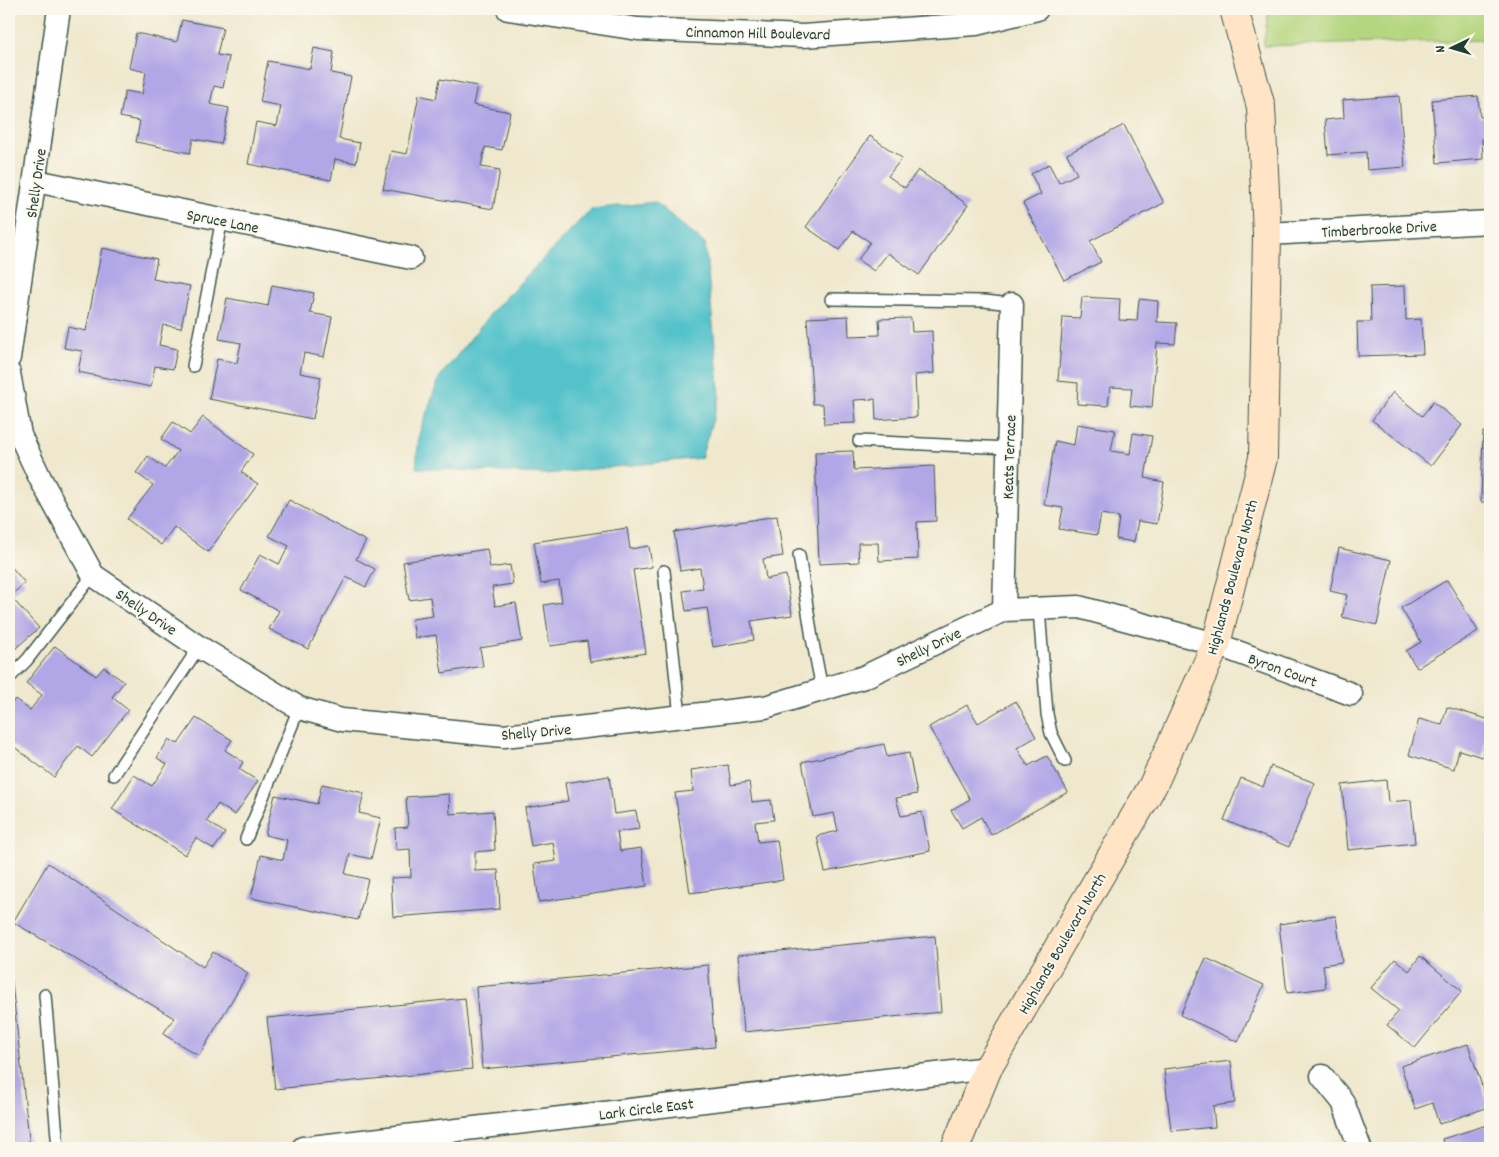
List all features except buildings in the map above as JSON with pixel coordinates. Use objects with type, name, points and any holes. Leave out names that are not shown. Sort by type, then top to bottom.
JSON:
[{"type":"street","name":"Shelly Drive","points":[[9,358],[36,181],[59,9]]},
{"type":"street","name":"Cinnamon Hill Boulevard","points":[[508,9],[638,29],[803,36],[976,24],[1037,9]]},
{"type":"street","name":"Highlands Boulevard North","points":[[955,1148],[988,1068],[1153,785],[1216,644],[1263,458],[1267,234],[1262,107],[1234,9]]},
{"type":"street","name":"Spruce Lane","points":[[36,181],[411,258]]},
{"type":"street","name":"Timberbrooke Drive","points":[[1267,234],[1490,222]]},
{"type":"street","name":"Keats Terrace","points":[[1004,610],[1012,304]]},
{"type":"street","name":"Shelly Drive","points":[[9,373],[20,435],[40,478],[93,575],[199,647],[299,708],[342,720],[504,736],[765,707],[864,677],[1004,610],[1079,607],[1216,644]]},
{"type":"street","name":"Byron Court","points":[[1216,644],[1351,694]]},
{"type":"street","name":"Lark Circle East","points":[[303,1148],[988,1068]]},
{"type":"street","points":[[1322,1076],[1343,1102],[1360,1148]]},
{"type":"lane","points":[[193,366],[222,219]]},
{"type":"lane","points":[[831,299],[1012,304]]},
{"type":"lane","points":[[859,441],[1008,448]]},
{"type":"lane","points":[[799,555],[822,690]]},
{"type":"lane","points":[[664,571],[680,716]]},
{"type":"lane","points":[[9,678],[27,660],[93,575]]},
{"type":"lane","points":[[1039,609],[1047,714],[1051,733],[1065,761]]},
{"type":"lane","points":[[114,775],[199,647]]},
{"type":"lane","points":[[246,839],[299,708]]},
{"type":"lane","points":[[45,995],[58,1148]]},
{"type":"green space","points":[[1269,9],[1490,9],[1490,40],[1263,46]]},
{"type":"water","points":[[655,202],[705,244],[720,396],[701,458],[546,474],[416,468],[419,434],[439,378],[491,313],[591,209]]}]
